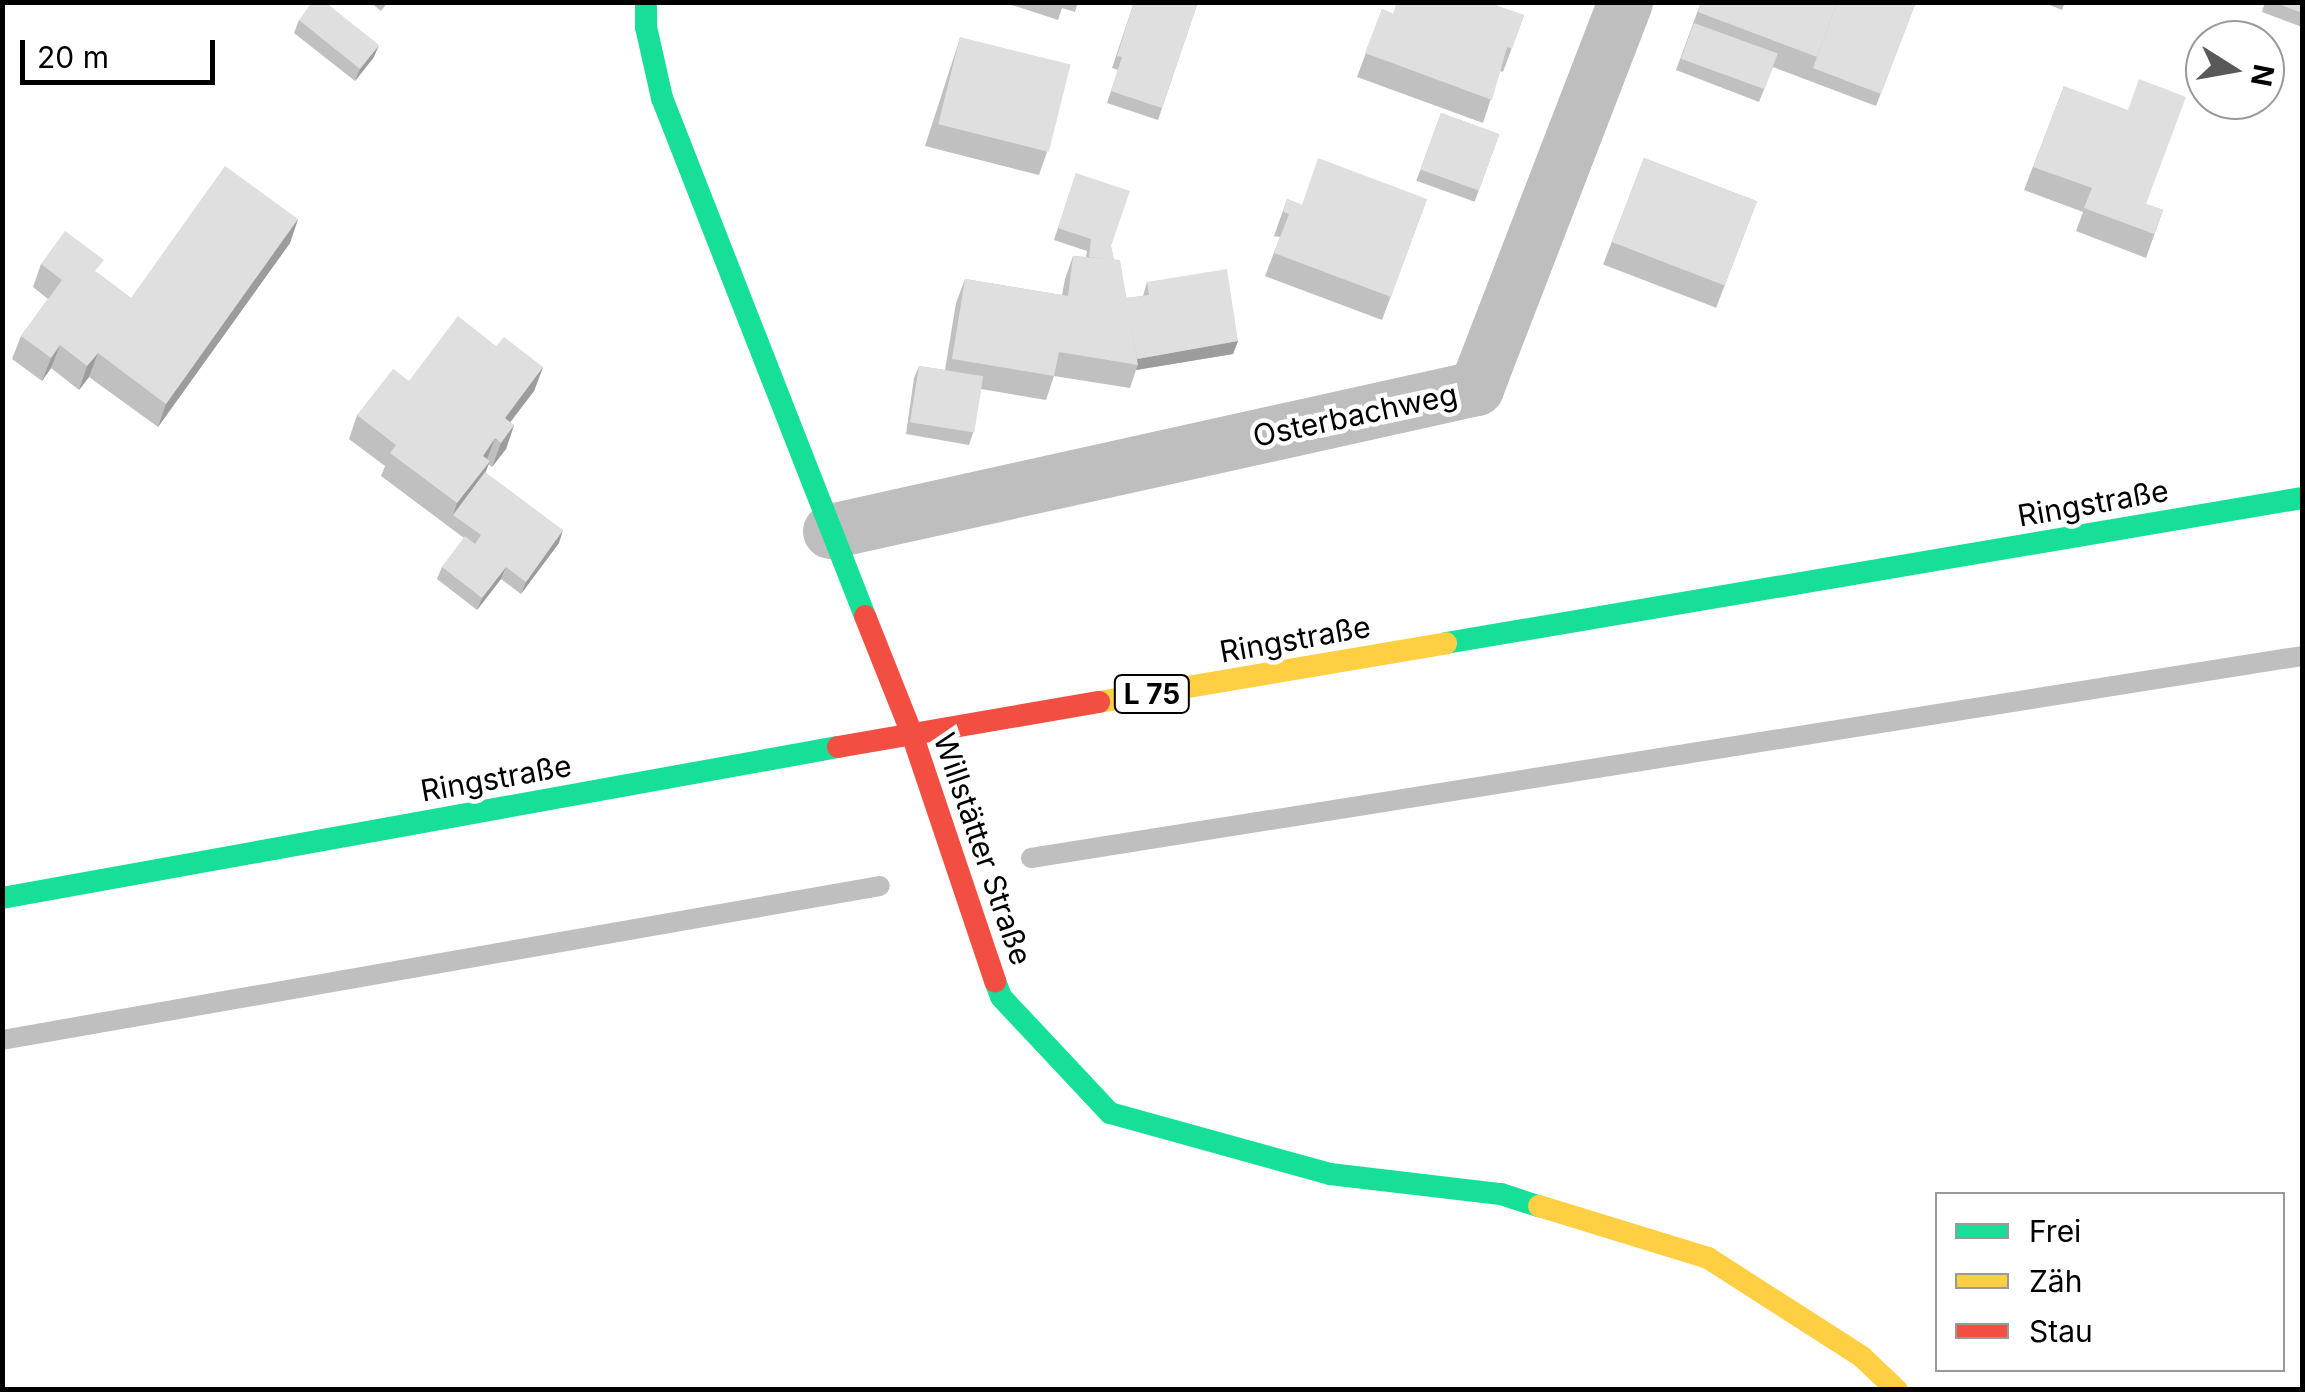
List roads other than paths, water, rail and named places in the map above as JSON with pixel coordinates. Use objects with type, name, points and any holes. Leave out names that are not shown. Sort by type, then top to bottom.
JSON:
[{"type":"main road","name":"Willstätter Straße","points":[[646,2],[646,27],[662,98],[706,220],[912,734],[940,828],[1002,997],[1110,1112],[1330,1174],[1502,1194],[1708,1258],[1862,1357],[1897,1390]]},
{"type":"main road","name":"Ringstraße","points":[[2,898],[912,734],[2302,498]]},
{"type":"street","name":"Osterbachweg","points":[[830,531],[1476,388],[1625,2]]},
{"type":"waterway","points":[[1031,858],[2302,656]]},
{"type":"waterway","points":[[2,1040],[880,886]]}]
